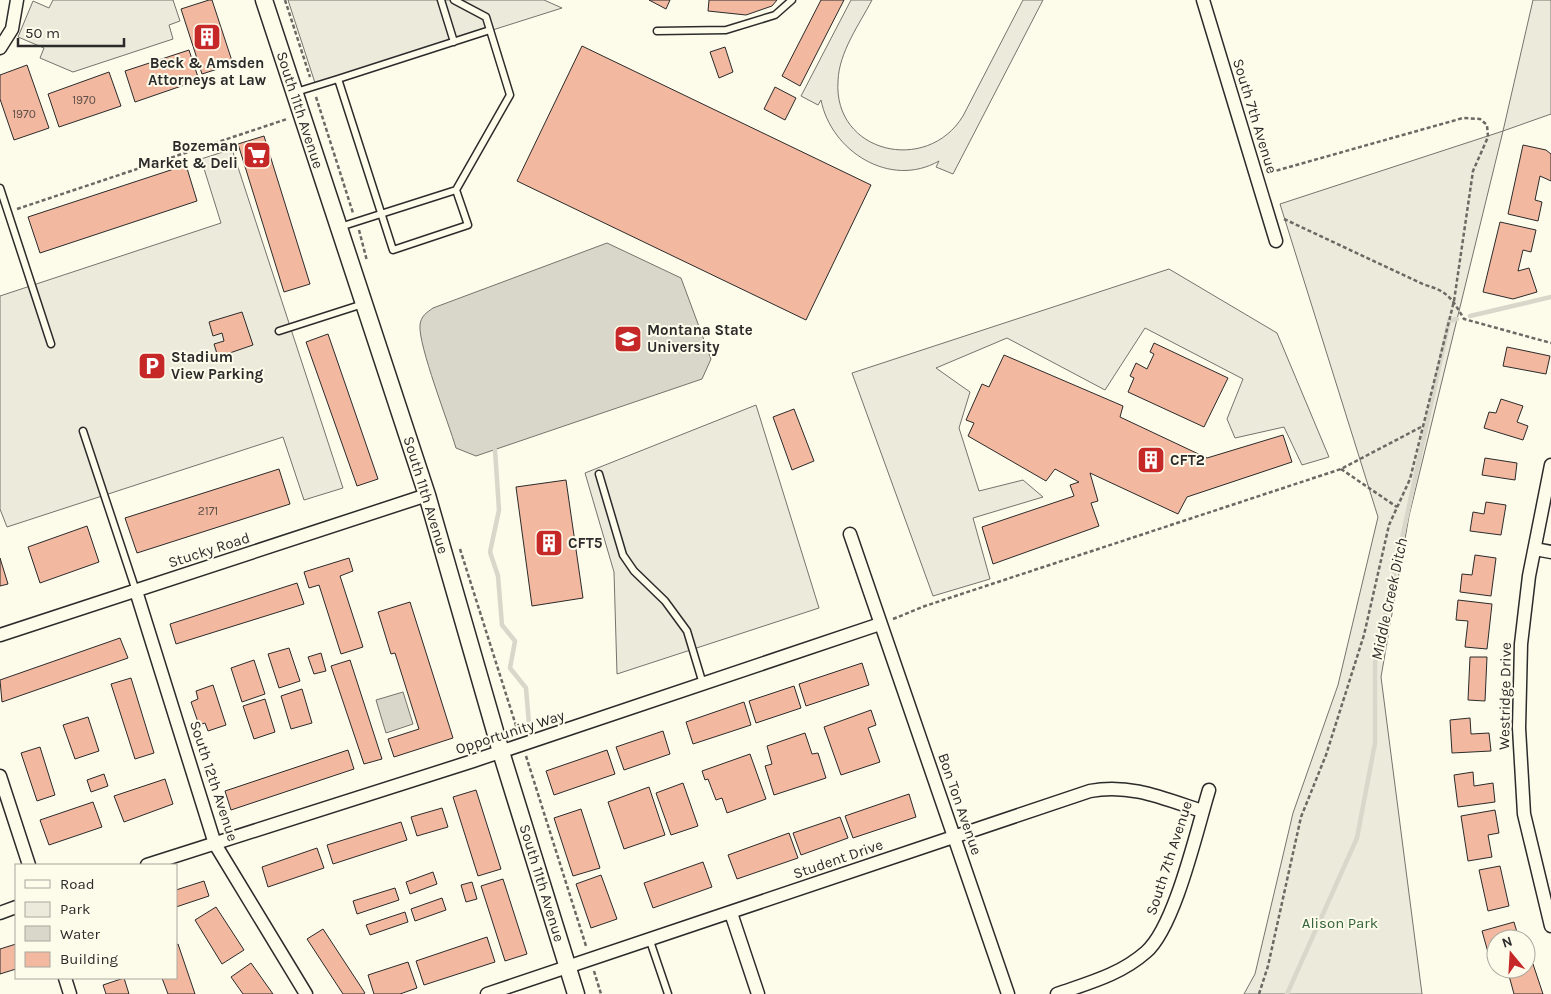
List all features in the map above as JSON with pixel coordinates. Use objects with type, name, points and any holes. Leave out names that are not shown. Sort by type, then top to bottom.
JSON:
[{"type":"street","points":[[0,48],[12,29],[17,0]]},
{"type":"street","name":"South 11th Avenue","points":[[264,0],[427,496],[501,752],[576,994]]},
{"type":"street","name":"South 7th Avenue","points":[[1204,0],[1276,241]]},
{"type":"street","name":"Westridge Drive","points":[[1551,465],[1529,576],[1521,644],[1519,728],[1524,814],[1551,926]]},
{"type":"street","name":"Stucky Road","points":[[0,635],[427,496]]},
{"type":"street","name":"Bon Ton Avenue","points":[[850,534],[1008,994]]},
{"type":"street","points":[[1535,549],[1551,552]]},
{"type":"street","name":"South 12th Avenue","points":[[136,591],[215,844],[306,994]]},
{"type":"street","name":"Opportunity Way","points":[[151,864],[523,745],[880,624]]},
{"type":"street","points":[[0,776],[29,864]]},
{"type":"street","name":"Student Drive","points":[[487,994],[650,941],[1090,791],[1108,787],[1140,791],[1202,811]]},
{"type":"street","name":"South 7th Avenue","points":[[1057,994],[1113,975],[1147,951],[1169,917],[1209,790]]},
{"type":"street","points":[[0,913],[15,907]]},
{"type":"street","points":[[731,913],[758,994]]},
{"type":"street","points":[[65,979],[70,994]]},
{"type":"lane","points":[[441,0],[454,42]]},
{"type":"lane","points":[[339,227],[456,190],[510,95],[486,18],[454,0]]},
{"type":"lane","points":[[657,31],[726,30],[775,15],[792,0]]},
{"type":"lane","points":[[294,93],[490,30]]},
{"type":"lane","points":[[338,79],[393,250],[468,225],[456,190]]},
{"type":"lane","points":[[0,188],[50,344]]},
{"type":"lane","points":[[279,331],[364,304]]},
{"type":"lane","points":[[83,431],[136,591]]},
{"type":"lane","points":[[599,474],[623,555],[634,571],[666,601],[687,631],[703,684]]},
{"type":"lane","points":[[650,941],[668,994]]},
{"type":"path","points":[[8,213],[320,109]]},
{"type":"path","points":[[1256,175],[1290,168],[1463,118],[1480,119],[1487,125],[1488,137],[1473,171],[1454,301],[1421,427],[1410,479],[1389,525],[1358,653],[1326,755],[1301,817],[1268,966],[1259,994]]},
{"type":"path","points":[[1267,212],[1425,285],[1442,290],[1454,301],[1464,319],[1551,344]]},
{"type":"path","points":[[880,624],[925,606],[1341,469],[1421,427]]},
{"type":"path","points":[[1341,469],[1398,508]]},
{"type":"path","points":[[523,745],[601,994]]},
{"type":"green space","points":[[851,0],[872,0],[850,39],[842,60],[838,81],[840,106],[850,125],[866,139],[885,148],[906,150],[928,146],[947,134],[963,116],[1023,0],[1043,0],[953,174],[936,167],[939,161],[920,169],[901,170],[883,167],[865,160],[850,149],[837,135],[827,118],[821,100],[818,105],[801,96]]},
{"type":"green space","points":[[1533,0],[1551,0],[1551,114],[1503,131]]},
{"type":"green space","name":"Alison Park","points":[[1503,131],[1409,516],[1381,677],[1422,994],[1244,994],[1255,974],[1293,813],[1338,685],[1378,517],[1280,204]]},
{"type":"shaded area","points":[[53,0],[173,0],[180,21],[169,25],[173,39],[73,72],[40,58],[44,48],[18,37],[33,1],[49,8]]},
{"type":"shaded area","points":[[288,0],[544,0],[562,8],[316,86]]},
{"type":"shaded area","name":"Stadium View Parking","points":[[232,149],[343,488],[304,500],[283,437],[7,527],[0,509],[0,296],[221,223],[201,159]]},
{"type":"shaded area","points":[[1169,269],[1277,333],[1329,457],[1302,465],[1284,427],[1235,438],[1227,419],[1243,379],[1145,328],[1105,390],[1007,338],[936,368],[970,392],[959,428],[979,491],[1023,480],[1043,497],[973,518],[990,579],[933,596],[852,373]]},
{"type":"shaded area","points":[[756,405],[819,608],[617,674],[614,572],[585,473]]},
{"type":"water","points":[[607,243],[681,278],[711,359],[702,379],[476,456],[456,448],[424,349],[420,325],[423,317],[433,308]]},
{"type":"water","points":[[403,692],[413,724],[386,733],[376,700]]},
{"type":"building","name":"Beck & Amsden Attorneys at Law","points":[[212,0],[233,64],[202,74],[181,9]]},
{"type":"building","points":[[649,0],[670,0],[666,9]]},
{"type":"building","points":[[709,0],[777,0],[772,6],[746,15],[708,11]]},
{"type":"building","points":[[821,0],[844,0],[800,86],[782,76]]},
{"type":"building","points":[[582,46],[871,185],[806,320],[517,181]]},
{"type":"building","points":[[725,47],[733,72],[719,78],[710,52]]},
{"type":"building","points":[[189,50],[199,80],[135,102],[125,71]]},
{"type":"building","points":[[27,65],[49,128],[14,140],[0,99],[0,75]]},
{"type":"building","points":[[109,72],[121,106],[59,127],[48,94]]},
{"type":"building","points":[[775,87],[796,98],[785,120],[764,109]]},
{"type":"building","points":[[264,136],[310,284],[284,292],[238,144]]},
{"type":"building","points":[[1523,145],[1546,150],[1551,154],[1551,181],[1540,176],[1535,200],[1542,202],[1538,221],[1508,214]]},
{"type":"building","points":[[186,165],[197,201],[40,253],[28,217]]},
{"type":"building","points":[[1500,222],[1536,230],[1531,252],[1523,250],[1518,271],[1529,268],[1537,292],[1513,299],[1483,292]]},
{"type":"building","points":[[242,312],[253,345],[218,357],[214,344],[224,341],[222,333],[213,336],[209,322]]},
{"type":"building","points":[[328,334],[378,479],[357,486],[306,342]]},
{"type":"building","points":[[1154,343],[1228,378],[1204,427],[1128,392],[1134,378],[1130,376],[1136,363],[1147,369],[1154,354],[1150,352]]},
{"type":"building","points":[[1507,347],[1550,356],[1546,374],[1503,366]]},
{"type":"building","name":"CFT2","points":[[1004,355],[1123,406],[1120,417],[1207,458],[1283,435],[1292,462],[1187,497],[1178,514],[1090,473],[1098,501],[1091,503],[1099,526],[993,564],[982,527],[1074,496],[1070,485],[1079,482],[1055,469],[1046,481],[968,436],[974,423],[966,420],[982,384],[989,387]]},
{"type":"building","points":[[1501,399],[1523,406],[1517,422],[1528,426],[1523,440],[1484,428],[1489,412],[1496,413]]},
{"type":"building","points":[[794,409],[814,461],[792,470],[773,417]]},
{"type":"building","points":[[1485,458],[1517,463],[1515,480],[1482,475]]},
{"type":"building","points":[[279,469],[290,504],[137,553],[125,518]]},
{"type":"building","name":"CFT5","points":[[566,480],[583,598],[532,606],[516,487]]},
{"type":"building","points":[[1486,502],[1506,505],[1501,535],[1470,531],[1473,512],[1484,514]]},
{"type":"building","points":[[87,526],[99,562],[40,583],[28,547]]},
{"type":"building","points":[[1475,555],[1496,558],[1491,596],[1460,592],[1462,574],[1472,575]]},
{"type":"building","points":[[0,558],[8,584],[0,586]]},
{"type":"building","points":[[349,558],[353,571],[340,576],[363,647],[341,654],[319,585],[309,588],[304,572]]},
{"type":"building","points":[[297,583],[304,604],[176,644],[170,624]]},
{"type":"building","points":[[1458,600],[1492,604],[1487,649],[1465,647],[1468,621],[1456,620]]},
{"type":"building","points":[[410,602],[453,738],[394,757],[388,739],[419,729],[395,653],[391,654],[378,612]]},
{"type":"building","points":[[120,638],[128,658],[2,702],[0,680]]},
{"type":"building","points":[[289,648],[300,681],[279,688],[268,654]]},
{"type":"building","points":[[321,653],[326,671],[314,674],[308,657]]},
{"type":"building","points":[[1470,657],[1487,657],[1485,701],[1468,700]]},
{"type":"building","points":[[254,660],[265,694],[242,702],[231,668]]},
{"type":"building","points":[[350,660],[382,759],[364,764],[331,666]]},
{"type":"building","points":[[862,663],[869,685],[806,706],[799,684]]},
{"type":"building","points":[[131,678],[154,753],[135,759],[111,684]]},
{"type":"building","points":[[213,685],[226,725],[208,731],[205,723],[199,725],[191,702],[198,699],[196,691]]},
{"type":"building","points":[[794,686],[801,708],[756,723],[749,701]]},
{"type":"building","points":[[302,689],[312,723],[291,729],[281,696]]},
{"type":"building","points":[[265,699],[275,732],[254,739],[243,706]]},
{"type":"building","points":[[744,702],[751,725],[693,744],[686,722]]},
{"type":"building","points":[[871,710],[876,725],[868,728],[880,762],[841,775],[824,727]]},
{"type":"building","points":[[88,717],[99,751],[75,759],[63,725]]},
{"type":"building","points":[[1470,718],[1471,734],[1489,733],[1491,751],[1452,753],[1450,720]]},
{"type":"building","points":[[663,731],[670,754],[624,770],[616,747]]},
{"type":"building","points":[[805,733],[812,754],[818,753],[826,778],[774,795],[765,766],[772,764],[767,746]]},
{"type":"building","points":[[40,747],[55,795],[37,801],[21,753]]},
{"type":"building","points":[[348,750],[354,769],[231,810],[225,791]]},
{"type":"building","points":[[607,750],[615,774],[554,795],[546,771]]},
{"type":"building","points":[[750,754],[766,799],[727,813],[722,798],[716,800],[708,779],[705,780],[702,771]]},
{"type":"building","points":[[1473,772],[1474,786],[1493,783],[1495,802],[1458,807],[1454,775]]},
{"type":"building","points":[[104,774],[108,786],[91,792],[87,780]]},
{"type":"building","points":[[165,779],[173,804],[124,822],[114,796]]},
{"type":"building","points":[[683,783],[698,826],[671,835],[656,793]]},
{"type":"building","points":[[649,787],[665,835],[624,849],[608,802]]},
{"type":"building","points":[[476,790],[501,869],[478,876],[453,797]]},
{"type":"building","points":[[909,794],[916,817],[853,838],[845,816]]},
{"type":"building","points":[[93,802],[102,827],[49,845],[40,820]]},
{"type":"building","points":[[442,808],[448,827],[417,836],[411,817]]},
{"type":"building","points":[[581,809],[600,868],[573,876],[554,818]]},
{"type":"building","points":[[1495,810],[1499,833],[1488,835],[1492,857],[1468,861],[1461,816]]},
{"type":"building","points":[[840,817],[848,838],[801,855],[793,833]]},
{"type":"building","points":[[401,822],[407,840],[333,864],[327,845]]},
{"type":"building","points":[[789,833],[798,858],[737,879],[728,855]]},
{"type":"building","points":[[317,848],[324,868],[268,887],[262,867]]},
{"type":"building","points":[[703,862],[712,887],[653,908],[644,883]]},
{"type":"building","points":[[1500,866],[1509,906],[1488,911],[1479,870]]},
{"type":"building","points":[[433,872],[437,884],[410,894],[406,882]]},
{"type":"building","points":[[601,875],[617,919],[591,928],[576,884]]},
{"type":"building","points":[[503,879],[527,954],[505,961],[481,886]]},
{"type":"building","points":[[204,881],[209,896],[178,906],[178,889]]},
{"type":"building","points":[[472,882],[477,899],[466,902],[461,885]]},
{"type":"building","points":[[395,888],[399,900],[357,914],[353,901]]},
{"type":"building","points":[[442,898],[446,910],[415,921],[411,909]]},
{"type":"building","points":[[216,907],[244,950],[222,964],[195,920]]},
{"type":"building","points":[[405,912],[408,922],[370,935],[366,925]]},
{"type":"building","points":[[1514,922],[1516,929],[1489,929]]},
{"type":"building","points":[[323,929],[365,993],[343,994],[307,939]]},
{"type":"building","points":[[1486,930],[1486,945],[1482,931]]},
{"type":"building","points":[[487,937],[495,962],[424,985],[416,961]]},
{"type":"building","points":[[15,944],[15,969],[0,974],[0,949]]},
{"type":"building","points":[[178,944],[195,994],[168,994],[162,979],[178,979]]},
{"type":"building","points":[[408,962],[417,988],[400,994],[374,994],[368,975]]},
{"type":"building","points":[[251,963],[273,994],[243,994],[231,977]]},
{"type":"building","points":[[1536,973],[1543,994],[1514,994],[1510,979],[1536,979]]},
{"type":"building","points":[[124,979],[129,994],[106,994],[103,985]]},
{"type":"waterway","name":"Middle Creek Ditch","points":[[1470,316],[1551,297]]},
{"type":"waterway","name":"Middle Creek Ditch","points":[[1287,994],[1357,838],[1375,743],[1375,663],[1449,321],[1457,319]]},
{"type":"waterway","points":[[495,450],[499,510],[490,552],[498,576],[502,625],[515,641],[510,668],[526,688],[529,724]]},
{"type":"place","name":"Beck & Amsden Attorneys at Law","points":[[207,37]]},
{"type":"place","name":"Bozeman Market & Deli","points":[[257,155]]},
{"type":"place","name":"Montana State University","points":[[628,339]]},
{"type":"place","name":"Stadium View Parking","points":[[152,366]]},
{"type":"place","name":"CFT2","points":[[1151,460]]},
{"type":"place","name":"CFT5","points":[[549,543]]}]
